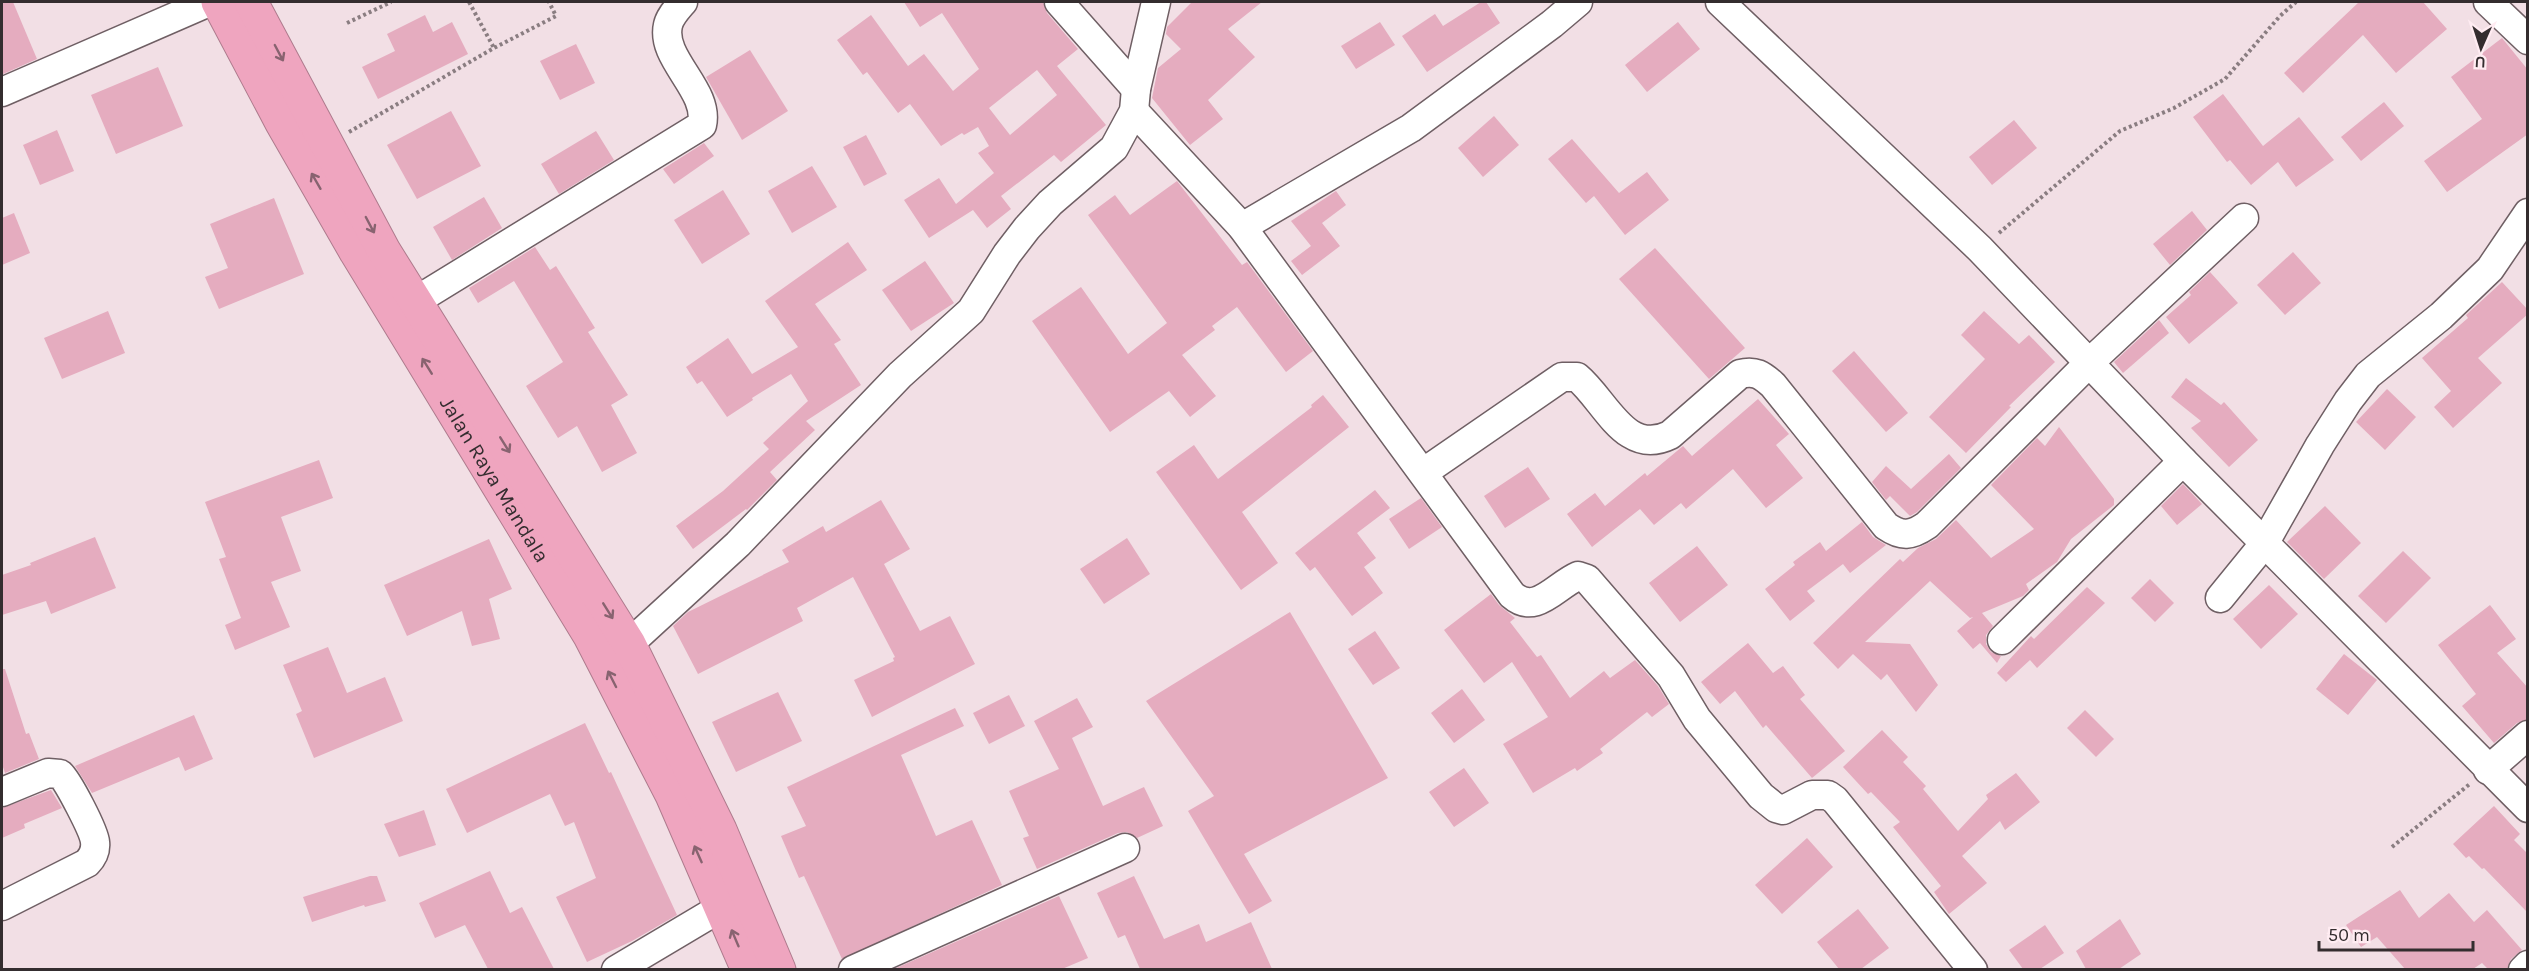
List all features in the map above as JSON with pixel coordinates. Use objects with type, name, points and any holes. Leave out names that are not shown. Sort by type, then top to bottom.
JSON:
[{"type":"highway","name":"Jalan Raya Mandala","points":[[218,2],[293,143],[356,252],[469,410],[629,644],[720,830],[779,969]]},
{"type":"highway","name":"Jalan Raya Mandala","points":[[251,2],[384,251],[414,302],[672,795],[748,969]]},
{"type":"street","points":[[2,92],[209,2]]},
{"type":"street","points":[[414,302],[702,125],[702,106],[668,39],[668,25],[673,14],[683,2]]},
{"type":"street","points":[[1059,2],[1135,100],[1242,227],[1424,472],[1512,595],[1519,601],[1529,604],[1537,602],[1578,576],[1587,579],[1671,676],[1697,719],[1761,796],[1776,808],[1790,808],[1812,795],[1828,795],[1835,800],[1973,969]]},
{"type":"street","points":[[629,644],[738,544],[900,375],[971,311],[1007,254],[1027,228],[1050,203],[1114,148],[1135,100],[1156,2]]},
{"type":"street","points":[[1242,227],[1411,128],[1552,24],[1578,2]]},
{"type":"street","points":[[1720,2],[1980,249],[2182,461],[2528,808]]},
{"type":"street","points":[[2488,2],[2528,39]]},
{"type":"street","points":[[2220,598],[2264,544],[2337,418],[2368,375],[2441,316],[2490,269],[2528,213]]},
{"type":"street","points":[[1424,472],[1562,377],[1577,377],[1624,430],[1634,437],[1659,441],[1671,435],[1740,374],[1754,372],[1764,376],[1773,385],[1886,526],[1896,533],[1913,534],[1927,525],[2089,363],[2244,218]]},
{"type":"street","points":[[2002,640],[2182,461]]},
{"type":"street","points":[[2488,770],[2528,735]]},
{"type":"street","points":[[2,792],[48,772],[60,774],[68,785],[95,844],[92,858],[87,863],[2,906]]},
{"type":"street","points":[[853,969],[1125,848]]},
{"type":"street","points":[[616,969],[722,907]]},
{"type":"street","points":[[2523,969],[2528,965]]},
{"type":"path","points":[[347,23],[391,2]]},
{"type":"path","points":[[469,2],[494,48]]},
{"type":"path","points":[[327,144],[494,48],[556,16],[549,2]]},
{"type":"path","points":[[1980,249],[2120,131],[2174,108],[2225,79],[2280,16],[2296,2]]},
{"type":"path","points":[[2392,847],[2488,770]]},
{"type":"building","points":[[2,2],[13,2],[37,59],[3,74]]},
{"type":"building","points":[[904,2],[1043,2],[1047,13],[1078,49],[1057,66],[1106,125],[1061,162],[1054,155],[1001,196],[1011,209],[987,228],[973,210],[929,238],[904,200],[939,178],[956,204],[994,173],[978,153],[989,146],[978,127],[964,135],[962,133],[941,146],[910,104],[898,113],[867,72],[863,75],[837,40],[871,15],[908,66],[924,54],[953,91],[979,69],[942,13],[920,27]],"holes":[[[1037,70],[1057,95],[1010,135],[989,108]]]},
{"type":"building","points":[[1192,2],[1262,2],[1228,29],[1255,57],[1208,100],[1223,119],[1190,145],[1152,98],[1158,68],[1181,49],[1166,34],[1167,27]]},
{"type":"building","points":[[1481,2],[1486,2],[1500,23],[1427,72],[1402,36],[1435,14],[1443,26]]},
{"type":"building","points":[[2359,2],[2423,2],[2447,29],[2396,73],[2363,35],[2303,93],[2284,73]]},
{"type":"building","points":[[425,15],[433,32],[452,22],[468,54],[378,99],[362,67],[395,51],[387,34]]},
{"type":"building","points":[[1380,22],[1395,45],[1356,69],[1341,46]]},
{"type":"building","points":[[1678,22],[1700,49],[1647,92],[1625,65]]},
{"type":"building","points":[[2502,38],[2528,70],[2528,134],[2447,192],[2424,161],[2482,119],[2451,77]]},
{"type":"building","points":[[576,44],[595,83],[560,100],[540,61]]},
{"type":"building","points":[[750,50],[788,111],[742,140],[706,77]]},
{"type":"building","points":[[158,67],[183,126],[116,154],[91,95]]},
{"type":"building","points":[[2223,94],[2263,146],[2299,117],[2334,160],[2296,187],[2278,162],[2251,185],[2230,160],[2227,162],[2193,117]]},
{"type":"building","points":[[2384,102],[2404,126],[2361,161],[2341,137]]},
{"type":"building","points":[[451,111],[481,166],[417,199],[387,145]]},
{"type":"building","points":[[1494,116],[1519,145],[1483,177],[1458,148]]},
{"type":"building","points":[[2014,120],[2037,148],[1992,185],[1969,157]]},
{"type":"building","points":[[57,130],[74,171],[40,185],[23,145]]},
{"type":"building","points":[[596,131],[614,160],[559,194],[541,164]]},
{"type":"building","points":[[866,135],[887,174],[864,186],[843,147]]},
{"type":"building","points":[[1572,139],[1619,193],[1647,172],[1669,200],[1625,235],[1594,196],[1586,203],[1548,159]]},
{"type":"building","points":[[704,143],[714,156],[674,184],[663,169]]},
{"type":"building","points":[[812,166],[837,207],[792,233],[768,191]]},
{"type":"building","points":[[1177,181],[1242,265],[1247,262],[1313,351],[1286,372],[1237,307],[1212,326],[1215,330],[1182,355],[1216,396],[1190,417],[1169,391],[1110,432],[1032,321],[1081,287],[1128,354],[1167,323],[1088,215],[1115,195],[1130,215]]},
{"type":"building","points":[[723,190],[750,234],[702,264],[674,220]]},
{"type":"building","points":[[1336,191],[1346,205],[1322,223],[1340,246],[1302,275],[1291,261],[1311,246],[1291,221]]},
{"type":"building","points":[[484,197],[502,228],[452,260],[433,227]]},
{"type":"building","points":[[274,198],[304,274],[219,309],[205,277],[228,268],[210,224]]},
{"type":"building","points":[[2192,211],[2207,230],[2170,265],[2153,244]]},
{"type":"building","points":[[14,213],[30,253],[2,265],[2,218]]},
{"type":"building","points":[[848,242],[867,270],[815,304],[841,340],[834,344],[861,385],[806,421],[815,430],[770,472],[777,480],[747,510],[693,549],[676,526],[723,491],[769,449],[763,443],[808,401],[791,374],[752,398],[753,400],[727,417],[702,381],[697,384],[686,367],[728,338],[752,374],[798,347],[765,301]]},
{"type":"building","points":[[535,247],[550,270],[556,266],[595,328],[588,332],[628,395],[611,405],[637,453],[602,472],[577,426],[558,438],[526,386],[563,362],[514,281],[478,303],[469,288]]},
{"type":"building","points":[[1655,248],[1745,348],[1709,379],[1619,279]]},
{"type":"building","points":[[2293,252],[2321,283],[2285,315],[2257,285]]},
{"type":"building","points":[[925,261],[954,303],[911,331],[882,290]]},
{"type":"building","points":[[2210,272],[2238,303],[2189,344],[2166,317],[2191,295],[2189,292]]},
{"type":"building","points":[[2502,282],[2528,310],[2528,314],[2478,358],[2502,383],[2453,428],[2434,407],[2451,391],[2422,358],[2468,318],[2466,315]]},
{"type":"building","points":[[108,311],[125,353],[62,379],[44,338]]},
{"type":"building","points":[[1984,311],[2019,344],[2029,335],[2055,362],[2009,406],[2011,407],[1966,453],[1929,417],[1985,359],[1961,335]]},
{"type":"building","points":[[2159,320],[2169,333],[2123,373],[2114,362]]},
{"type":"building","points":[[1854,351],[1908,413],[1886,432],[1832,371]]},
{"type":"building","points":[[2186,378],[2221,405],[2224,402],[2258,440],[2229,467],[2191,428],[2201,421],[2171,397]]},
{"type":"building","points":[[2387,389],[2416,417],[2385,450],[2356,422]]},
{"type":"building","points":[[1323,395],[1349,427],[1242,512],[1278,563],[1241,590],[1156,472],[1194,445],[1218,479],[1312,407],[1311,405]]},
{"type":"building","points":[[1758,399],[1789,434],[1776,445],[1803,478],[1766,508],[1733,469],[1686,509],[1681,503],[1654,525],[1640,509],[1592,547],[1567,514],[1595,493],[1605,506],[1645,473],[1647,476],[1683,446],[1692,456]]},
{"type":"building","points":[[2059,427],[2114,499],[2114,505],[2071,539],[2057,562],[2026,584],[2029,590],[2023,596],[1982,613],[1993,626],[1986,635],[1986,644],[1991,652],[2001,656],[1997,663],[1980,643],[1973,649],[1957,631],[1973,617],[1970,618],[1930,581],[1865,642],[1910,644],[1938,685],[1916,712],[1887,674],[1881,680],[1853,654],[1838,669],[1813,643],[1900,559],[1903,562],[1918,548],[1936,539],[1956,520],[1991,558],[2034,529],[1991,485],[2037,438],[2045,446]]},
{"type":"building","points":[[1949,454],[1961,468],[1917,512],[1910,516],[1890,496],[1886,500],[1872,482],[1886,466],[1911,489]]},
{"type":"building","points":[[319,460],[333,498],[281,517],[301,571],[271,582],[290,627],[235,650],[225,625],[241,618],[219,559],[226,557],[205,502]]},
{"type":"building","points":[[1528,467],[1550,499],[1505,528],[1484,496]]},
{"type":"building","points":[[2183,484],[2202,504],[2177,525],[2161,506]]},
{"type":"building","points":[[1375,490],[1390,508],[1357,533],[1376,558],[1364,567],[1383,593],[1352,616],[1315,567],[1310,571],[1295,553]]},
{"type":"building","points":[[1421,498],[1442,527],[1409,549],[1389,519]]},
{"type":"building","points":[[881,500],[910,549],[884,564],[920,631],[950,616],[975,664],[872,717],[854,680],[894,661],[895,657],[853,577],[797,608],[803,621],[698,674],[673,626],[688,612],[789,562],[782,550],[823,526],[826,532]]},
{"type":"building","points":[[2325,506],[2361,543],[2324,579],[2287,542]]},
{"type":"building","points":[[1862,522],[1873,537],[1886,545],[1850,573],[1843,564],[1807,591],[1815,601],[1790,621],[1765,589],[1795,565],[1793,562],[1820,542],[1826,551]]},
{"type":"building","points":[[95,537],[116,588],[51,614],[46,601],[2,615],[2,575]]},
{"type":"building","points":[[1127,538],[1150,574],[1104,604],[1080,569]]},
{"type":"building","points":[[489,539],[512,589],[489,599],[500,639],[472,646],[462,611],[407,636],[384,585]]},
{"type":"building","points":[[1697,546],[1728,585],[1680,622],[1649,583]]},
{"type":"building","points":[[2403,551],[2431,578],[2386,623],[2358,596]]},
{"type":"building","points":[[2150,579],[2174,603],[2155,622],[2131,598]]},
{"type":"building","points":[[2269,585],[2298,614],[2261,649],[2233,619]]},
{"type":"building","points":[[2087,587],[2105,603],[2037,668],[2030,660],[2006,682],[1997,673],[2031,636],[2034,639]]},
{"type":"building","points":[[1491,594],[1499,605],[1515,618],[1510,622],[1537,657],[1541,655],[1570,698],[1604,671],[1610,678],[1635,660],[1658,686],[1669,704],[1652,717],[1647,712],[1600,749],[1603,753],[1577,771],[1575,768],[1533,793],[1503,744],[1548,717],[1512,662],[1484,683],[1444,630]]},
{"type":"building","points":[[2490,605],[2516,639],[2497,653],[2528,688],[2528,719],[2517,723],[2494,743],[2462,706],[2476,694],[2438,645]]},
{"type":"building","points":[[1290,612],[1388,778],[1244,854],[1272,901],[1249,914],[1188,811],[1214,796],[1146,701]]},
{"type":"building","points":[[1375,631],[1400,668],[1373,685],[1348,649]]},
{"type":"building","points":[[1748,643],[1773,673],[1783,666],[1805,695],[1800,699],[1845,751],[1812,778],[1766,725],[1763,728],[1735,691],[1720,704],[1701,682]]},
{"type":"building","points":[[328,647],[347,693],[385,677],[403,721],[314,758],[296,714],[302,711],[283,665]]},
{"type":"building","points":[[2344,654],[2377,680],[2348,715],[2316,689]]},
{"type":"building","points":[[2,669],[5,669],[26,734],[29,733],[39,759],[5,773],[2,764]]},
{"type":"building","points":[[1462,689],[1485,720],[1454,743],[1431,713]]},
{"type":"building","points":[[778,692],[802,741],[736,772],[712,722]]},
{"type":"building","points":[[1009,695],[1025,726],[989,744],[973,713]]},
{"type":"building","points":[[1077,698],[1093,727],[1072,738],[1103,806],[1144,787],[1163,826],[1137,838],[1127,832],[1118,833],[1037,869],[1023,838],[1029,836],[1009,791],[1059,769],[1034,721]]},
{"type":"building","points":[[955,708],[964,726],[901,755],[936,836],[972,820],[1002,885],[842,959],[804,876],[799,878],[781,836],[806,826],[787,787]]},
{"type":"building","points":[[2085,710],[2114,739],[2096,757],[2067,728]]},
{"type":"building","points":[[194,715],[213,759],[185,771],[179,757],[92,793],[75,766]]},
{"type":"building","points":[[585,723],[609,773],[611,772],[677,915],[632,941],[587,962],[556,897],[596,878],[574,822],[565,826],[550,794],[467,833],[446,789]]},
{"type":"building","points":[[1882,730],[1908,757],[1903,762],[1926,786],[1923,789],[1958,831],[1988,799],[1986,795],[2016,773],[2040,802],[2005,830],[2000,821],[1962,856],[1987,883],[1949,914],[1934,892],[1941,886],[1893,827],[1900,822],[1871,792],[1868,794],[1843,767]]},
{"type":"building","points":[[1464,768],[1489,803],[1454,827],[1429,792]]},
{"type":"building","points":[[51,790],[62,808],[24,824],[25,828],[2,838],[2,808]]},
{"type":"building","points":[[2494,806],[2520,834],[2514,840],[2528,854],[2528,913],[2484,868],[2482,869],[2469,856],[2466,858],[2453,844]]},
{"type":"building","points":[[424,810],[436,845],[399,857],[384,824]]},
{"type":"building","points":[[1807,838],[1833,867],[1782,914],[1755,885]]},
{"type":"building","points":[[490,871],[510,913],[522,907],[554,969],[488,969],[465,925],[435,938],[419,903]]},
{"type":"building","points":[[370,876],[377,876],[386,901],[365,907],[364,905],[312,922],[303,897]]},
{"type":"building","points":[[1134,876],[1164,939],[1199,924],[1206,942],[1251,922],[1272,969],[1140,969],[1125,935],[1118,938],[1097,893]]},
{"type":"building","points":[[2400,890],[2419,918],[2449,893],[2474,922],[2487,910],[2522,950],[2511,959],[2507,969],[2488,969],[2482,963],[2473,969],[2405,969],[2377,937],[2361,947],[2346,925]]},
{"type":"building","points":[[1059,896],[1088,958],[1062,969],[894,969]]},
{"type":"building","points":[[1858,909],[1889,948],[1861,969],[1839,969],[1817,942]]},
{"type":"building","points":[[2120,919],[2141,954],[2119,969],[2086,969],[2076,951]]},
{"type":"building","points":[[2045,925],[2064,953],[2040,969],[2023,969],[2009,950]]}]
